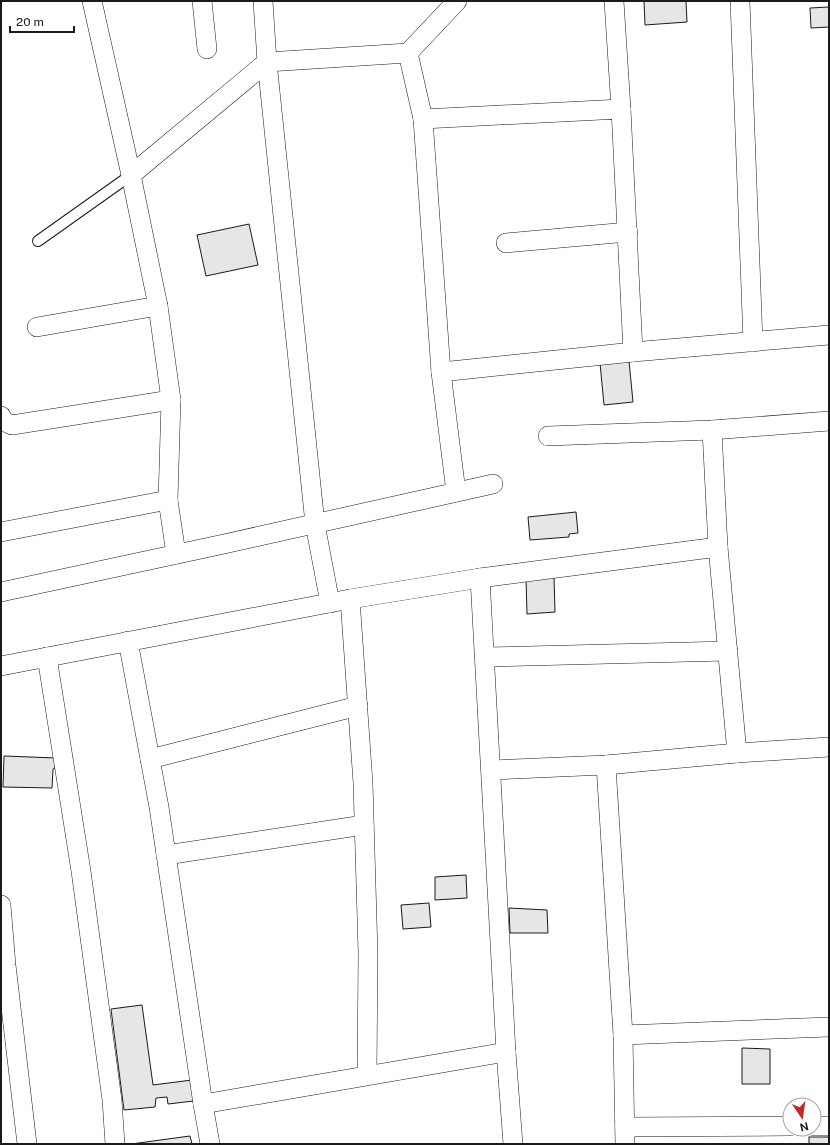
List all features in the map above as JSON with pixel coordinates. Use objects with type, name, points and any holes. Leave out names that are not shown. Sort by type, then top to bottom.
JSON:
[{"type":"street","points":[[92,1],[131,175],[158,306],[171,400],[168,500],[176,554]]},
{"type":"street","points":[[202,1],[207,49]]},
{"type":"street","points":[[263,1],[267,62],[315,524],[330,603]]},
{"type":"street","points":[[131,175],[267,62],[408,53],[457,1]]},
{"type":"street","points":[[614,1],[628,232],[633,352]]},
{"type":"street","points":[[740,1],[754,342]]},
{"type":"street","points":[[408,53],[423,119],[440,372],[456,492]]},
{"type":"street","points":[[423,119],[621,108]]},
{"type":"street","points":[[506,243],[628,232]]},
{"type":"street","points":[[37,327],[158,306]]},
{"type":"street","points":[[440,372],[633,352],[829,335]]},
{"type":"street","points":[[1,416],[3,421],[12,425],[171,400]]},
{"type":"street","points":[[548,436],[712,430],[829,421]]},
{"type":"street","points":[[712,430],[718,546],[737,753]]},
{"type":"street","points":[[1,592],[493,484]]},
{"type":"street","points":[[1,532],[168,500]]},
{"type":"street","points":[[1,666],[350,599],[480,578],[718,546]]},
{"type":"street","points":[[480,578],[492,770],[506,1052],[513,1144]]},
{"type":"street","points":[[350,599],[363,782],[368,953],[367,1076]]},
{"type":"street","points":[[128,641],[166,855],[210,1144]]},
{"type":"street","points":[[485,657],[728,651]]},
{"type":"street","points":[[47,657],[81,871],[112,1100],[115,1144]]},
{"type":"street","points":[[150,759],[358,706]]},
{"type":"street","points":[[492,770],[606,765],[737,753],[829,747]]},
{"type":"street","points":[[606,765],[623,1034],[625,1135],[782,1126]]},
{"type":"street","points":[[166,855],[364,825]]},
{"type":"street","points":[[1,905],[6,965],[27,1144]]},
{"type":"street","points":[[623,1034],[829,1027]]},
{"type":"street","points":[[203,1104],[506,1052]]},
{"type":"lane","points":[[38,242],[131,175]]},
{"type":"building","points":[[644,1],[686,1],[687,22],[645,25]]},
{"type":"building","points":[[829,7],[829,27],[811,28],[810,8]]},
{"type":"building","points":[[249,224],[258,265],[206,276],[197,235]]},
{"type":"building","points":[[629,361],[633,402],[604,405],[600,363]]},
{"type":"building","points":[[576,512],[578,533],[569,534],[569,537],[530,540],[528,517]]},
{"type":"building","points":[[554,577],[555,612],[527,614],[526,578]]},
{"type":"building","points":[[4,756],[56,758],[55,768],[53,769],[52,788],[3,787]]},
{"type":"building","points":[[466,875],[467,898],[435,900],[435,877]]},
{"type":"building","points":[[429,903],[431,927],[403,929],[401,905]]},
{"type":"building","points":[[509,908],[547,910],[548,933],[510,933]]},
{"type":"building","points":[[142,1005],[153,1085],[192,1080],[194,1101],[168,1104],[167,1097],[156,1098],[155,1107],[124,1110],[111,1009]]},
{"type":"building","points":[[742,1048],[770,1049],[770,1084],[742,1084]]},
{"type":"building","points":[[190,1136],[192,1144],[131,1144]]},
{"type":"building","points":[[809,1137],[829,1137],[829,1144],[809,1144]]}]
